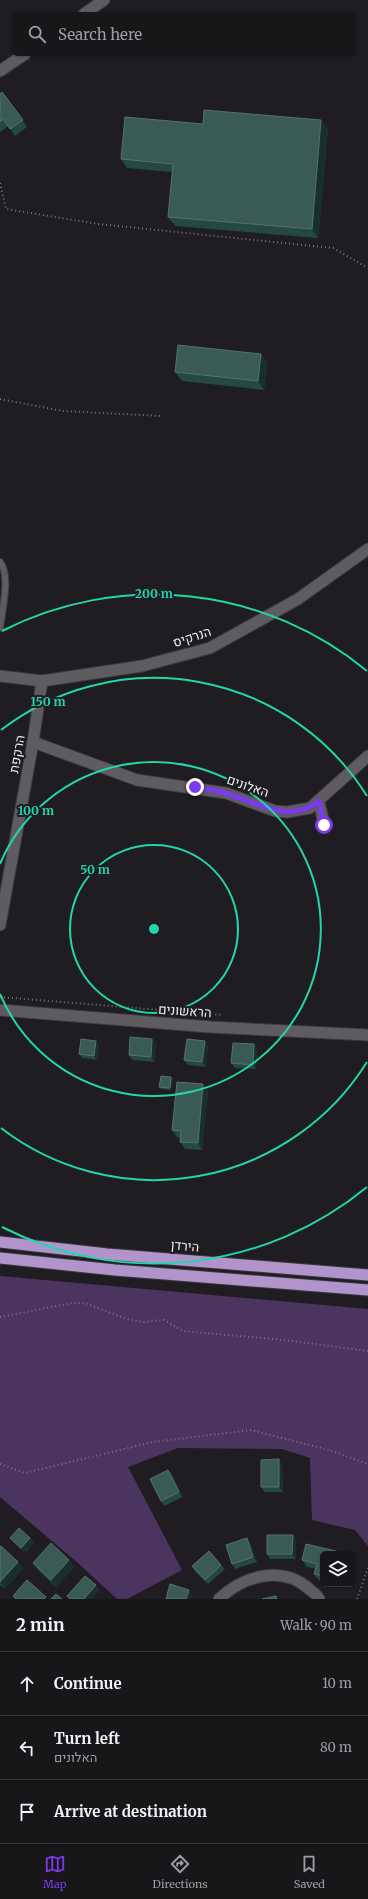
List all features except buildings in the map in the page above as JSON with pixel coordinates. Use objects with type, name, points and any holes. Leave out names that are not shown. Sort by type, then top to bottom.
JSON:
[{"type":"highway","name":"הירדן","points":[[0,1242],[107,1254],[368,1275]]},
{"type":"highway","points":[[0,1258],[123,1270],[368,1290]]},
{"type":"street","points":[[87,12],[104,0]]},
{"type":"street","points":[[0,71],[22,56]]},
{"type":"street","name":"הנרקיס","points":[[0,676],[42,681],[142,666],[210,648],[298,598],[368,549]]},
{"type":"street","name":"הרקפת","points":[[0,925],[33,742],[42,681]]},
{"type":"street","name":"האלונים","points":[[33,742],[137,780],[226,793],[276,811],[287,812],[300,811],[310,808],[368,756]]},
{"type":"street","points":[[319,801],[324,825]]},
{"type":"street","name":"הראשונים","points":[[0,1010],[210,1027],[368,1035]]},
{"type":"street","points":[[219,1599],[231,1588],[256,1577],[278,1575],[301,1582],[319,1599]]},
{"type":"lane","points":[[0,562],[4,567],[5,580],[0,628]]},
{"type":"path","points":[[0,183],[6,209],[98,224],[333,248],[368,268]]},
{"type":"path","points":[[0,399],[63,411],[160,416]]},
{"type":"path","points":[[0,997],[228,1016]]},
{"type":"path","points":[[0,1317],[72,1303],[85,1303],[127,1319],[144,1322],[164,1320],[183,1330],[284,1340],[368,1351]]},
{"type":"path","points":[[0,1464],[25,1473],[153,1442],[251,1430],[329,1450],[368,1464]]},
{"type":"path","points":[[357,1599],[368,1568]]},
{"type":"shaded area","points":[[0,1276],[368,1309],[368,1546],[355,1530],[312,1520],[310,1458],[282,1449],[178,1448],[128,1467],[182,1570],[127,1599],[117,1599],[78,1563],[0,1497]]},
{"type":"route","points":[[195,787],[226,793],[276,811],[300,811],[310,808],[319,801],[324,825]]}]
